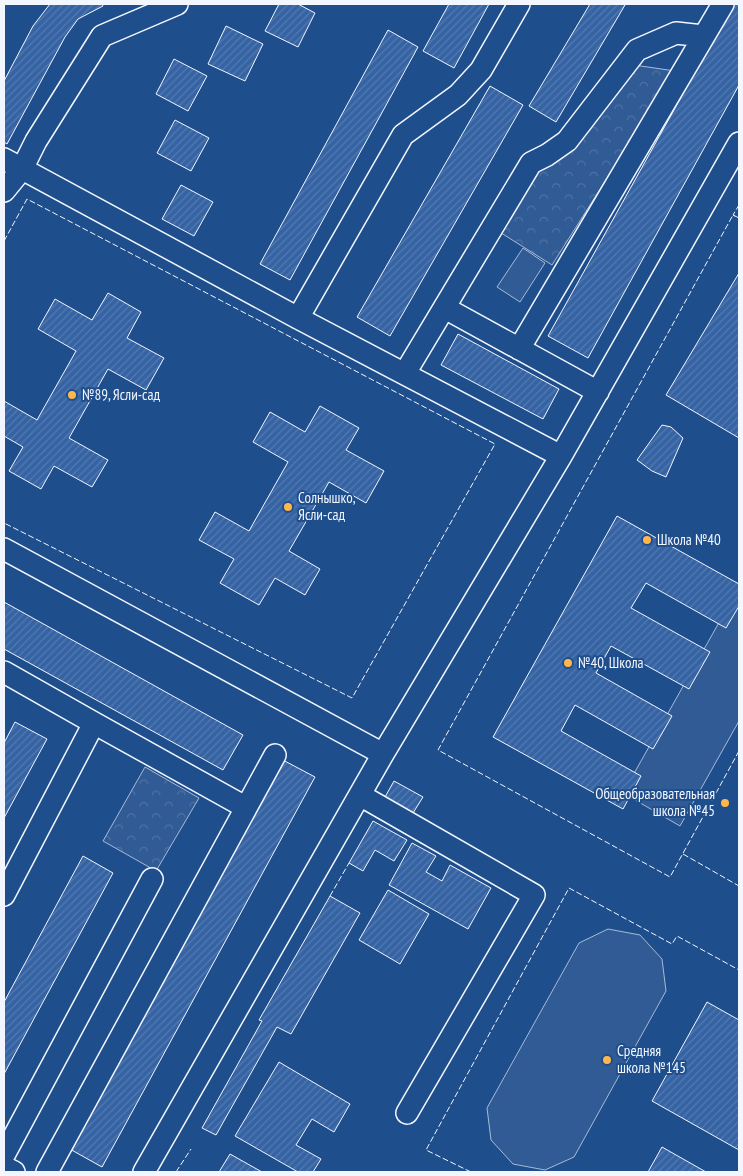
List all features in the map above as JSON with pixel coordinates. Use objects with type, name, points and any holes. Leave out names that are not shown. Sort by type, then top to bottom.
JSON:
[{"type":"street","points":[[4,191],[13,164],[36,141],[102,36],[176,4]]},
{"type":"street","points":[[298,318],[403,135],[458,95],[481,70],[519,4]]},
{"type":"street","points":[[519,348],[723,4]]},
{"type":"street","points":[[405,373],[531,163],[548,155],[567,141],[637,50],[676,34],[704,36]]},
{"type":"street","points":[[144,1172],[383,754],[561,456],[739,143]]},
{"type":"street","points":[[13,164],[298,318],[561,456]]},
{"type":"street","points":[[445,308],[598,392]]},
{"type":"street","points":[[4,549],[383,754]]},
{"type":"street","points":[[4,672],[245,807]]},
{"type":"street","points":[[4,895],[94,724]]},
{"type":"street","points":[[48,1172],[275,754]]},
{"type":"street","points":[[360,795],[534,895],[407,1113]]},
{"type":"street","points":[[4,1155],[152,879]]},
{"type":"street","points":[[4,1167],[14,1172]]},
{"type":"green space","points":[[634,65],[675,71],[552,265],[498,231],[538,167]]},
{"type":"green space","points":[[523,248],[545,263],[520,302],[497,287]]},
{"type":"green space","points":[[739,587],[739,721],[680,826],[623,793]]},
{"type":"green space","points":[[145,767],[199,798],[156,871],[103,841]]},
{"type":"green space","points":[[608,929],[640,935],[662,959],[666,991],[574,1157],[545,1170],[513,1164],[491,1140],[487,1108],[579,943]]},
{"type":"building","points":[[50,4],[102,4],[103,6],[78,19],[65,37],[7,144],[4,142],[4,81],[33,26]]},
{"type":"building","points":[[279,4],[298,4],[315,13],[298,47],[265,31]]},
{"type":"building","points":[[449,4],[489,4],[454,68],[423,51]]},
{"type":"building","points":[[590,4],[625,5],[556,122],[529,106]]},
{"type":"building","points":[[733,4],[739,4],[739,85],[588,358],[548,336]]},
{"type":"building","points":[[226,26],[263,44],[245,81],[208,64]]},
{"type":"building","points":[[388,30],[418,47],[290,280],[260,264]]},
{"type":"building","points":[[174,59],[207,76],[188,111],[156,94]]},
{"type":"building","points":[[490,86],[523,105],[390,336],[357,317]]},
{"type":"building","points":[[175,120],[209,138],[191,171],[157,153]]},
{"type":"building","points":[[181,185],[213,202],[194,236],[162,219]]},
{"type":"building","points":[[739,273],[739,438],[666,395]]},
{"type":"building","name":"№89, Ясли-сад","points":[[108,293],[141,312],[127,338],[164,358],[146,390],[108,369],[69,438],[108,460],[92,487],[54,466],[41,489],[9,471],[23,447],[4,436],[4,401],[37,420],[76,351],[38,329],[55,299],[92,320]]},
{"type":"building","points":[[458,334],[559,389],[543,419],[441,365]]},
{"type":"building","name":"Солнышко, Ясли-сад","points":[[320,406],[359,428],[346,450],[384,471],[366,503],[329,482],[289,551],[320,569],[305,595],[275,578],[259,605],[220,583],[234,559],[199,540],[215,512],[249,531],[288,462],[253,442],[270,412],[305,432]]},
{"type":"building","points":[[662,425],[671,427],[683,438],[666,477],[652,471],[637,460]]},
{"type":"building","name":"№40, Школа","points":[[617,516],[739,584],[739,606],[726,628],[646,583],[631,608],[710,652],[689,689],[611,646],[596,673],[672,716],[653,749],[575,705],[561,731],[641,776],[623,809],[493,737]]},
{"type":"building","points":[[4,602],[243,735],[223,770],[4,649]]},
{"type":"building","points":[[15,722],[47,739],[4,818],[4,743]]},
{"type":"building","points":[[281,759],[315,777],[102,1167],[68,1148]]},
{"type":"building","points":[[394,781],[423,797],[413,813],[385,797]]},
{"type":"building","points":[[373,821],[407,840],[394,861],[375,850],[363,871],[349,863]]},
{"type":"building","points":[[412,843],[436,856],[426,872],[442,881],[450,865],[491,888],[468,929],[389,885]]},
{"type":"building","points":[[83,856],[113,873],[4,1074],[4,1002]]},
{"type":"building","points":[[388,890],[429,914],[400,964],[359,940]]},
{"type":"building","points":[[330,896],[360,913],[291,1034],[277,1027],[216,1135],[202,1128],[262,1021],[259,1020]]},
{"type":"building","points":[[707,1002],[739,1020],[739,1150],[652,1101]]},
{"type":"building","points":[[279,1062],[350,1104],[334,1132],[312,1119],[296,1145],[321,1159],[313,1172],[298,1172],[235,1136]]},
{"type":"building","points":[[662,1147],[706,1172],[648,1172]]},
{"type":"building","points":[[230,1154],[262,1172],[219,1172]]},
{"type":"fence","points":[[4,241],[27,199],[495,444],[352,698],[4,523]]},
{"type":"fence","points":[[735,216],[733,215],[739,205]]},
{"type":"fence","points":[[739,218],[733,215],[438,750],[670,877],[739,751]]},
{"type":"fence","points":[[683,854],[739,886]]},
{"type":"fence","points":[[330,896],[349,863]]},
{"type":"fence","points":[[471,1172],[426,1150],[569,888],[672,944],[677,936],[739,970]]},
{"type":"fence","points":[[176,1172],[191,1149]]},
{"type":"place","name":"№89, Ясли-сад","points":[[72,395]]},
{"type":"place","name":"Солнышко, Ясли-сад","points":[[288,507]]},
{"type":"place","name":"Школа №40","points":[[647,540]]},
{"type":"place","name":"№40, Школа","points":[[568,663]]},
{"type":"place","name":"Общеобразовательная школа №45","points":[[725,803]]},
{"type":"place","name":"Средняя школа №145","points":[[607,1060]]}]
